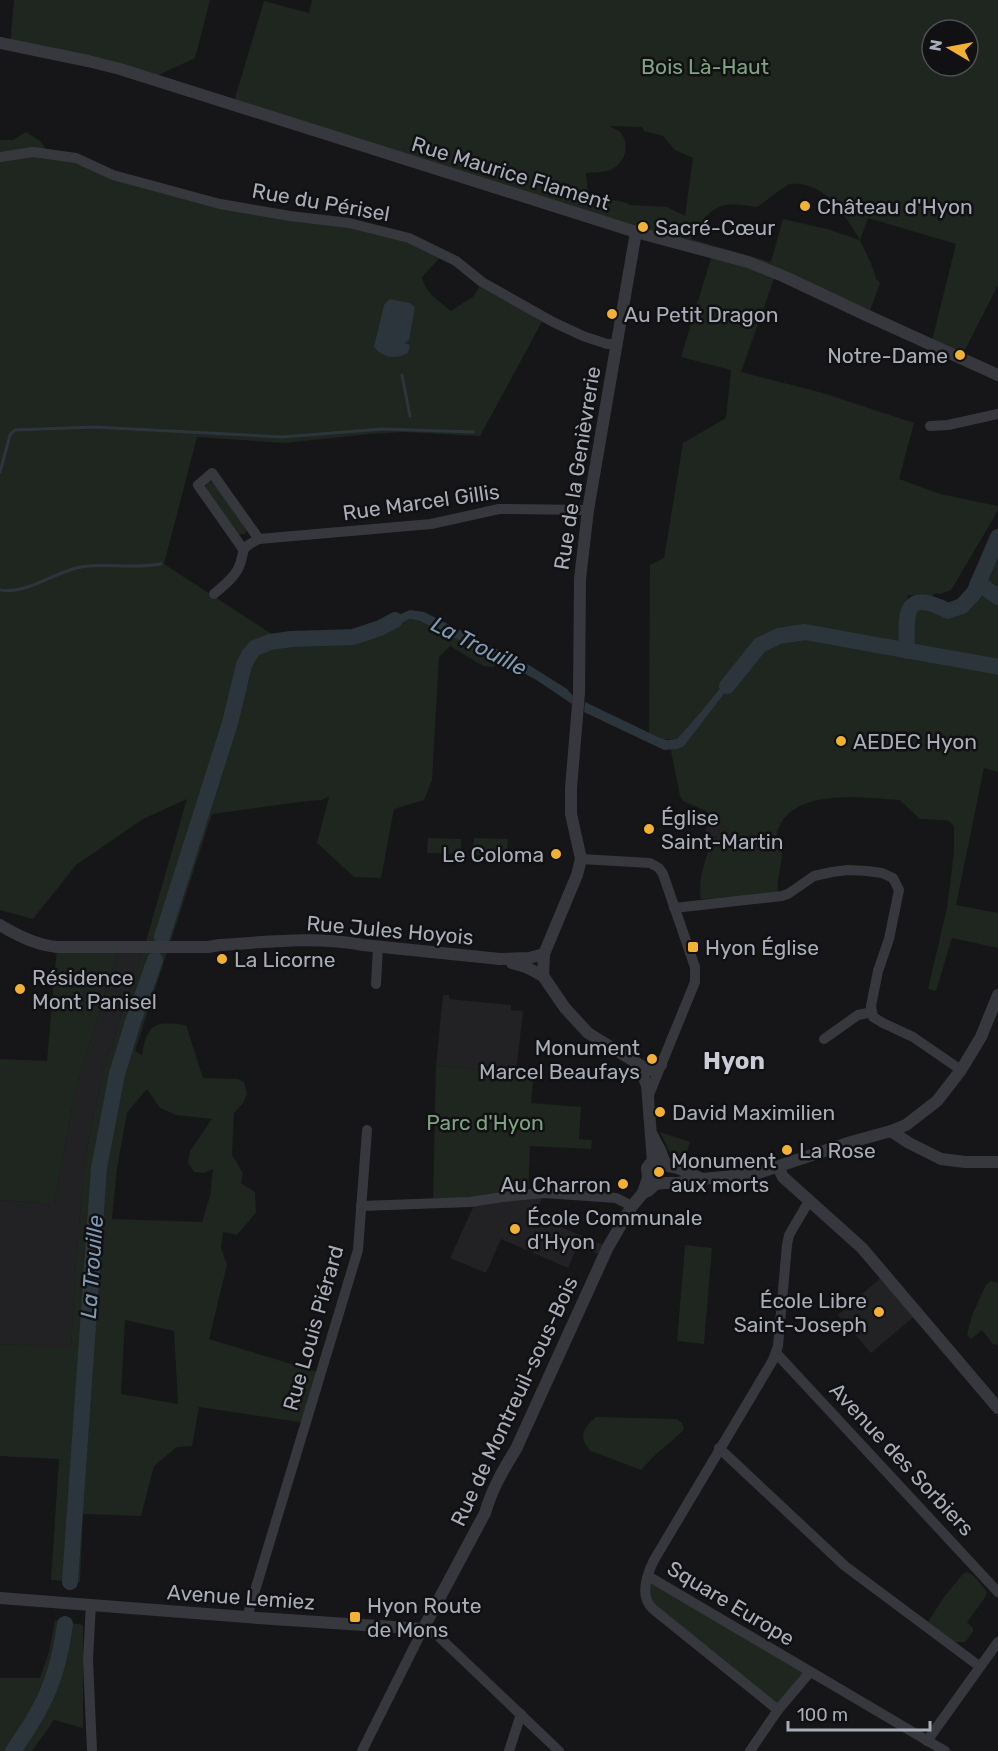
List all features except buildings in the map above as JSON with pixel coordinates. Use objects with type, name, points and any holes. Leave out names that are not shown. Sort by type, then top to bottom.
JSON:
[{"type":"street","name":"Rue Maurice Flament","points":[[0,43],[88,61],[140,75],[636,232],[770,270],[998,375]]},
{"type":"street","name":"Rue du Périsel","points":[[0,157],[33,152],[76,158],[112,175],[220,204],[349,223],[409,238],[456,261],[482,282],[553,322],[582,336],[607,344],[616,344]]},
{"type":"street","name":"Rue de la Genièvrerie","points":[[581,860],[571,813],[579,693],[579,594],[588,510],[636,232]]},
{"type":"street","points":[[930,426],[948,425],[998,414]]},
{"type":"street","points":[[214,594],[232,578],[238,569],[243,549],[198,484],[212,473],[259,540]]},
{"type":"street","name":"Rue Marcel Gillis","points":[[243,549],[259,540],[431,524],[499,509],[588,510]]},
{"type":"street","points":[[648,1097],[661,1065],[695,981],[695,968],[659,868],[650,863],[581,860],[544,954],[543,976],[565,1008],[588,1033],[650,1070],[661,1065]]},
{"type":"street","points":[[674,908],[782,896],[810,878],[832,872],[848,870],[874,872],[893,878],[899,890],[889,939],[878,971],[871,1006],[873,1017],[914,1037],[961,1070]]},
{"type":"street","name":"Rue Jules Hoyois","points":[[0,925],[27,940],[47,946],[169,948],[311,940],[349,942],[500,959],[529,958],[544,954]]},
{"type":"street","points":[[376,984],[378,947]]},
{"type":"street","name":"Rue Jules Hoyois","points":[[500,959],[526,967],[543,976]]},
{"type":"street","points":[[656,1182],[678,1183],[755,1174],[850,1142],[891,1131],[917,1118],[937,1101],[961,1070],[981,1037],[998,995]]},
{"type":"street","points":[[823,1038],[858,1015],[872,1012]]},
{"type":"street","points":[[642,1066],[648,1097],[651,1134],[660,1150],[662,1163],[670,1176],[656,1182]]},
{"type":"street","name":"Rue Louis Piérard","points":[[247,1617],[358,1250],[367,1130]]},
{"type":"street","points":[[891,1131],[941,1159],[998,1162]]},
{"type":"street","points":[[656,1182],[647,1168],[662,1163],[702,1179]]},
{"type":"street","points":[[778,1167],[783,1177],[862,1248],[998,1408]]},
{"type":"street","name":"Rue de Montreuil-sous-Bois","points":[[423,1629],[484,1513],[502,1470],[516,1449],[608,1247],[632,1206],[643,1192],[656,1182]]},
{"type":"street","points":[[362,1206],[470,1202],[544,1193],[615,1198],[632,1206]]},
{"type":"street","points":[[648,1576],[654,1560],[776,1353],[789,1235],[809,1201]]},
{"type":"street","name":"Avenue des Sorbiers","points":[[776,1353],[998,1592]]},
{"type":"street","points":[[719,1448],[844,1566],[980,1666]]},
{"type":"street","name":"Square Europe","points":[[778,1710],[649,1605],[645,1596],[648,1576],[945,1751]]},
{"type":"street","name":"Avenue Lemiez","points":[[0,1598],[423,1629]]},
{"type":"street","points":[[91,1604],[88,1660],[92,1751]]},
{"type":"street","points":[[362,1751],[423,1629],[437,1635],[559,1751]]},
{"type":"street","points":[[927,1741],[998,1642]]},
{"type":"street","points":[[750,1751],[778,1710],[810,1672]]},
{"type":"street","points":[[509,1751],[521,1714]]},
{"type":"shaded area","points":[[709,821],[727,828],[724,837],[703,836]]},
{"type":"shaded area","points":[[119,948],[144,948],[104,1068],[85,1159],[71,1349],[0,1344],[0,1200],[54,1204],[76,1087]]},
{"type":"shaded area","points":[[443,995],[449,995],[449,999],[511,1005],[511,1010],[523,1011],[516,1073],[436,1066]]},
{"type":"shaded area","name":"École Communale d'Hyon","points":[[544,1193],[535,1216],[608,1247],[603,1256],[578,1245],[568,1268],[501,1239],[486,1273],[450,1258],[476,1201]]},
{"type":"shaded area","name":"École Libre Saint-Joseph","points":[[884,1275],[917,1314],[871,1353],[838,1315]]},
{"type":"green space","points":[[14,0],[210,0],[195,58],[150,79],[10,45]]},
{"type":"green space","name":"Bois Là-Haut","points":[[312,0],[998,0],[998,285],[961,358],[931,345],[956,244],[868,218],[860,240],[876,279],[880,283],[868,316],[776,273],[741,372],[823,393],[914,423],[899,479],[940,494],[998,506],[992,521],[951,590],[936,593],[931,597],[908,595],[902,620],[902,646],[883,652],[998,675],[998,772],[984,768],[956,905],[998,913],[998,948],[952,938],[936,991],[928,989],[947,908],[954,852],[954,826],[949,821],[920,819],[900,800],[837,798],[806,804],[793,810],[783,820],[777,832],[782,854],[778,895],[701,899],[701,875],[713,837],[716,838],[717,835],[724,837],[727,828],[709,821],[708,812],[683,801],[670,746],[679,744],[705,707],[677,739],[663,739],[649,733],[650,565],[664,558],[683,443],[726,418],[731,370],[681,357],[712,255],[233,105],[264,1],[309,13]],"holes":[[[609,126],[642,127],[644,131],[663,136],[675,150],[693,158],[685,216],[667,207],[630,205],[588,194],[586,173],[610,170],[619,164],[626,149],[620,132]],[[789,184],[802,184],[823,193],[840,210],[860,240],[827,229],[783,219],[771,262],[691,239],[704,219],[716,208],[733,204],[757,207]]]},
{"type":"green space","points":[[26,132],[40,141],[49,153],[220,204],[349,223],[443,254],[422,277],[429,292],[451,311],[474,296],[482,282],[544,318],[480,436],[403,432],[284,443],[197,437],[164,564],[281,640],[353,637],[352,642],[376,636],[411,619],[429,624],[504,662],[493,667],[483,666],[450,646],[439,657],[432,780],[424,800],[394,809],[381,878],[354,877],[317,843],[329,797],[321,800],[212,814],[135,1051],[142,1055],[147,1036],[155,1026],[167,1023],[186,1025],[203,1078],[238,1079],[244,1082],[247,1094],[234,1113],[232,1155],[243,1173],[241,1183],[255,1192],[256,1213],[237,1235],[223,1232],[221,1248],[227,1265],[209,1339],[321,1373],[306,1423],[199,1407],[192,1446],[177,1447],[154,1466],[141,1516],[83,1514],[80,1582],[51,1580],[59,1459],[0,1456],[0,1344],[71,1348],[85,1159],[104,1068],[144,948],[187,799],[143,819],[76,865],[33,919],[0,910],[0,140],[13,140]],"holes":[[[390,299],[410,303],[403,343]],[[147,1089],[160,1108],[176,1115],[212,1119],[190,1151],[188,1163],[194,1172],[204,1173],[213,1169],[210,1196],[202,1222],[112,1219],[117,1168],[127,1113]],[[125,1320],[174,1331],[178,1404],[121,1394]]]},
{"type":"green space","points":[[212,482],[247,529],[245,534],[238,534],[207,490],[206,486]]},
{"type":"green space","points":[[998,544],[998,660],[910,644],[912,611],[917,606],[927,605],[946,614],[969,607]]},
{"type":"green space","points":[[428,838],[461,839],[461,854],[427,853]]},
{"type":"green space","points":[[474,838],[508,839],[507,855],[473,855]]},
{"type":"green space","points":[[57,947],[119,948],[76,1087],[54,1204],[0,1200],[0,1059],[47,1061]]},
{"type":"green space","name":"Parc d'Hyon","points":[[436,1066],[516,1073],[533,1081],[531,1103],[581,1107],[579,1139],[592,1140],[591,1149],[530,1146],[528,1194],[433,1203]]},
{"type":"green space","points":[[660,1132],[690,1142],[683,1163],[670,1153]]},
{"type":"green space","points":[[685,1245],[712,1248],[704,1344],[677,1341]]},
{"type":"green space","points":[[991,1281],[998,1283],[998,1345],[993,1344],[982,1330],[971,1339],[967,1334],[972,1315],[986,1285]]},
{"type":"green space","points":[[596,1417],[677,1419],[682,1423],[684,1430],[641,1470],[591,1451],[583,1437],[585,1428]]},
{"type":"green space","points":[[967,1572],[974,1576],[987,1592],[967,1622],[973,1628],[973,1632],[965,1642],[953,1642],[928,1622],[944,1597]]},
{"type":"green space","points":[[656,1581],[810,1672],[778,1710],[645,1596],[646,1584]]},
{"type":"green space","points":[[55,1620],[83,1625],[83,1728],[54,1720],[32,1751],[0,1751],[0,1678],[40,1678],[49,1652]]},
{"type":"water","points":[[390,299],[410,303],[415,307],[409,340],[404,343],[410,345],[408,353],[399,357],[386,356],[374,347],[384,305]]},
{"type":"water","points":[[410,610],[424,612],[529,665],[567,689],[573,696],[572,704],[504,662],[420,621],[410,619],[376,636],[374,625]]},
{"type":"water","points":[[738,666],[742,670],[684,746],[677,749],[664,750],[584,712],[585,702],[658,737],[667,740],[677,739]]},
{"type":"waterway","points":[[402,375],[410,416]]},
{"type":"waterway","points":[[0,472],[10,435],[15,430],[94,427],[282,437],[383,429],[473,432]]},
{"type":"waterway","name":"La Trouille","points":[[907,651],[907,617],[910,609],[922,602],[948,611],[962,606],[974,593],[998,537]]},
{"type":"waterway","points":[[0,590],[26,588],[76,568],[161,564]]},
{"type":"waterway","name":"La Trouille","points":[[978,583],[998,597]]},
{"type":"waterway","name":"La Trouille","points":[[162,937],[230,723],[244,665],[249,655],[255,648],[270,642],[353,637],[395,620]]},
{"type":"waterway","name":"La Trouille","points":[[727,686],[760,645],[779,636],[805,632],[998,667]]},
{"type":"waterway","name":"La Trouille","points":[[70,1582],[99,1168],[117,1074],[155,960]]},
{"type":"waterway","name":"La Trouille","points":[[13,1751],[48,1691],[54,1676],[65,1624]]},
{"type":"place","name":"Château d'Hyon","points":[[805,206]]},
{"type":"place","name":"Sacré-Cœur","points":[[643,227]]},
{"type":"place","name":"Au Petit Dragon","points":[[612,314]]},
{"type":"place","name":"Notre-Dame","points":[[960,355]]},
{"type":"place","name":"AEDEC Hyon","points":[[841,741]]},
{"type":"place","name":"Église Saint-Martin","points":[[649,829]]},
{"type":"place","name":"Le Coloma","points":[[556,854]]},
{"type":"place","name":"Hyon Église","points":[[693,947]]},
{"type":"place","name":"La Licorne","points":[[222,959]]},
{"type":"place","name":"Résidence Mont Panisel","points":[[20,989]]},
{"type":"place","name":"Monument Marcel Beaufays","points":[[652,1059]]},
{"type":"place","name":"David Maximilien","points":[[660,1112]]},
{"type":"place","name":"La Rose","points":[[787,1150]]},
{"type":"place","name":"Monument aux morts","points":[[659,1172]]},
{"type":"place","name":"Au Charron","points":[[623,1184]]},
{"type":"place","name":"École Communale d'Hyon","points":[[515,1229]]},
{"type":"place","name":"École Libre Saint-Joseph","points":[[879,1312]]},
{"type":"place","name":"Hyon Route de Mons","points":[[355,1617]]},
{"type":"district","name":"Hyon","points":[[734,1061]]}]
